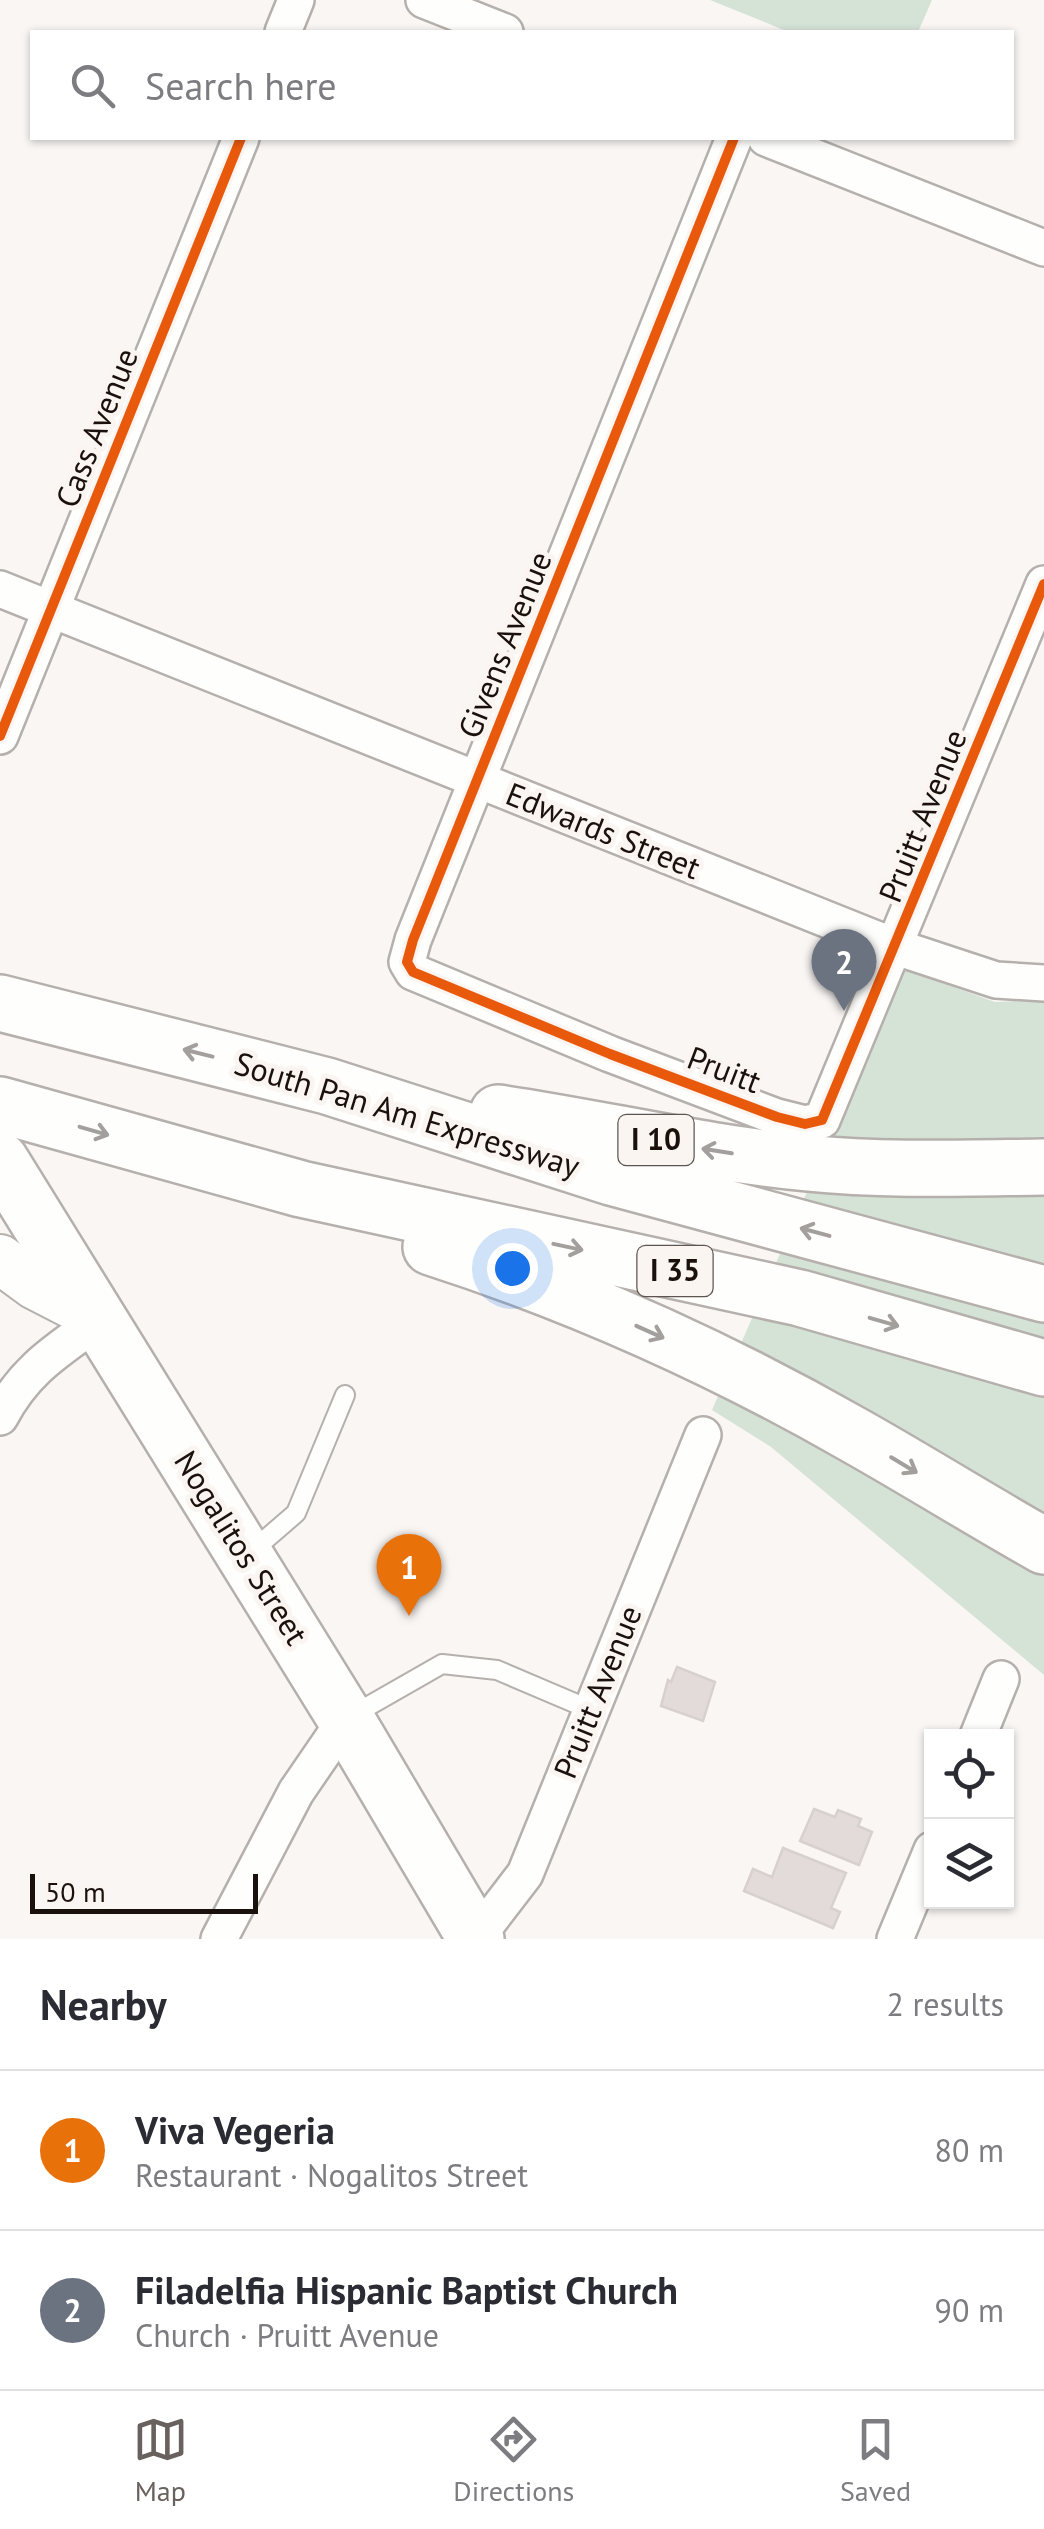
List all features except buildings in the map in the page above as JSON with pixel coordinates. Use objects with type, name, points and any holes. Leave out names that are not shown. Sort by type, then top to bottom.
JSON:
[{"type":"main road","name":"South Pan Am Expressway","points":[[0,1003],[326,1086],[611,1177],[1044,1294]]},
{"type":"main road","name":"I 10","points":[[326,1086],[808,1164],[988,1168],[1044,1164]]},
{"type":"main road","points":[[0,1105],[302,1189],[367,1226],[545,1288],[696,1353],[853,1434],[1044,1546]]},
{"type":"main road","name":"Nogalitos Street","points":[[0,1160],[346,1719],[476,1939]]},
{"type":"main road","name":"I 35","points":[[302,1189],[800,1298],[1044,1368]]},
{"type":"main road","points":[[0,1259],[36,1285],[101,1319]]},
{"type":"main road","points":[[954,1495],[1044,1580]]},
{"type":"street","points":[[284,30],[296,0]]},
{"type":"street","points":[[424,0],[499,30]]},
{"type":"street","name":"Cass Avenue","points":[[0,736],[239,140]]},
{"type":"street","name":"Givens Avenue","points":[[610,1054],[413,972],[407,962],[733,140]]},
{"type":"street","points":[[771,140],[1044,248]]},
{"type":"street","name":"Pruitt Avenue","points":[[822,1120],[1044,584]]},
{"type":"street","name":"Edwards Street","points":[[0,589],[896,946],[996,980],[1044,983]]},
{"type":"street","name":"Pruitt","points":[[610,1054],[777,1118],[805,1124],[822,1120]]},
{"type":"street","points":[[0,1417],[14,1391],[34,1368],[101,1319]]},
{"type":"street","name":"Pruitt Avenue","points":[[476,1939],[525,1874],[703,1434]]},
{"type":"street","points":[[981,1729],[1001,1679]]},
{"type":"street","points":[[218,1939],[296,1792],[346,1719]]},
{"type":"street","points":[[895,1939],[924,1869]]},
{"type":"lane","points":[[246,1556],[296,1513],[345,1395]]},
{"type":"lane","points":[[346,1719],[442,1664],[498,1670],[591,1710]]},
{"type":"green space","points":[[710,0],[932,0],[919,30],[784,30]]},
{"type":"green space","points":[[904,969],[995,1002],[1044,1000],[1044,1675],[771,1447],[712,1410]]},
{"type":"cycle path","points":[[0,736],[240,140]]},
{"type":"cycle path","points":[[733,140],[413,940],[407,962],[413,972],[610,1054],[777,1117],[805,1124],[822,1120],[1044,584]]},
{"type":"place","name":"Filadelfia Hispanic Baptist Church","points":[[844,1011]]},
{"type":"place","name":"Viva Vegeria","points":[[409,1616]]}]
